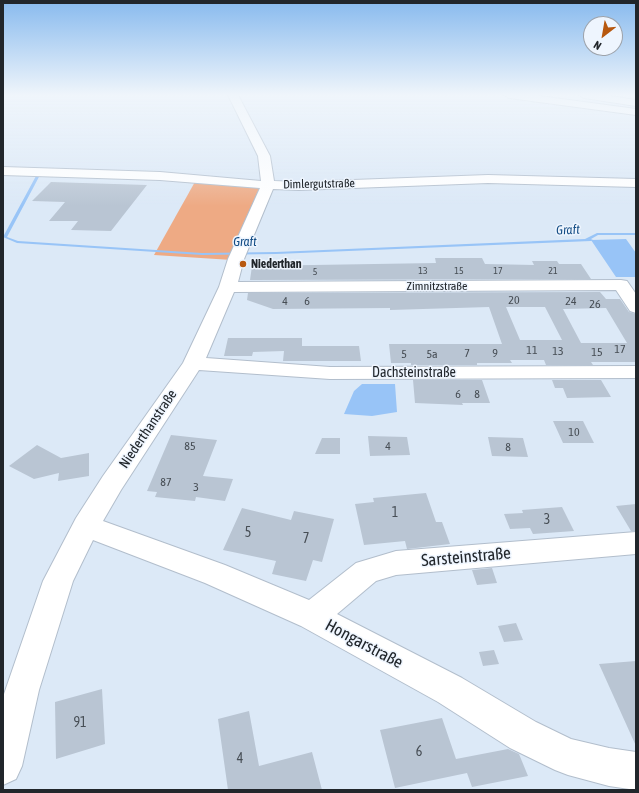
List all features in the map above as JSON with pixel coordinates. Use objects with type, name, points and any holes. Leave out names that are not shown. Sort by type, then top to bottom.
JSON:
[{"type":"main road","name":"Niederthanstraße","points":[[3,766],[22,690],[58,581],[86,526],[112,483],[193,363],[228,287],[239,254],[266,191],[268,180],[264,156],[252,132]]},
{"type":"main road","name":"Dimlergutstraße","points":[[3,171],[160,176],[267,185],[299,186],[488,179],[636,183]]},
{"type":"main road","name":"Zimnitzstraße","points":[[228,287],[621,285],[636,307]]},
{"type":"main road","name":"Dachsteinstraße","points":[[193,363],[330,373],[636,372]]},
{"type":"main road","name":"Hongarstraße","points":[[86,526],[215,574],[312,616],[450,690],[523,735],[568,757],[609,767],[636,771]]},
{"type":"main road","name":"Sarsteinstraße","points":[[312,616],[366,572],[396,563],[636,543]]},
{"type":"shaded area","points":[[196,180],[262,187],[232,260],[154,255]]},
{"type":"water","points":[[626,239],[636,253],[636,277],[616,277],[591,240]]},
{"type":"water","points":[[362,384],[395,384],[397,412],[372,416],[344,414],[354,391]]},
{"type":"building","points":[[51,182],[147,185],[111,231],[71,230],[78,221],[49,221],[65,202],[32,201]]},
{"type":"building","points":[[435,258],[482,258],[485,264],[534,265],[532,261],[557,261],[559,264],[581,264],[591,279],[250,280],[252,266],[436,263]]},
{"type":"building","points":[[600,292],[606,299],[620,299],[629,312],[636,314],[636,362],[591,362],[593,365],[546,365],[544,360],[510,360],[512,363],[477,363],[477,365],[411,365],[411,363],[391,363],[389,344],[502,344],[489,307],[390,310],[390,308],[273,309],[247,300],[248,293]],"holes":[[[506,307],[545,307],[562,340],[520,340]],[[606,308],[627,343],[581,343],[563,309]]]},
{"type":"building","points":[[228,338],[302,338],[302,346],[359,346],[361,361],[283,361],[284,351],[253,352],[252,356],[224,356]]},
{"type":"building","points":[[413,380],[482,380],[490,403],[462,403],[463,405],[415,403]]},
{"type":"building","points":[[552,380],[601,380],[611,397],[567,398],[563,388],[555,388]]},
{"type":"building","points":[[553,421],[583,421],[594,443],[563,443]]},
{"type":"building","points":[[171,435],[217,440],[203,476],[233,479],[225,501],[196,497],[195,501],[155,497],[157,492],[147,491]]},
{"type":"building","points":[[368,436],[407,437],[410,455],[370,456]]},
{"type":"building","points":[[488,437],[523,438],[528,457],[492,456]]},
{"type":"building","points":[[322,438],[340,438],[340,454],[315,454]]},
{"type":"building","points":[[37,445],[61,458],[89,453],[89,476],[58,481],[59,473],[34,479],[9,466]]},
{"type":"building","points":[[426,493],[436,522],[442,522],[450,544],[407,549],[405,541],[364,545],[355,504],[374,502],[373,498]]},
{"type":"building","points":[[636,504],[636,531],[631,531],[616,506]]},
{"type":"building","points":[[562,507],[574,531],[533,534],[530,528],[510,529],[504,514],[523,513],[522,510]]},
{"type":"building","points":[[242,508],[291,520],[294,511],[334,519],[322,562],[313,560],[306,581],[272,574],[276,561],[223,550]]},
{"type":"building","points":[[492,568],[497,583],[477,585],[472,570]]},
{"type":"building","points":[[516,623],[523,640],[504,642],[498,626]]},
{"type":"building","points":[[494,650],[499,664],[483,666],[479,652]]},
{"type":"building","points":[[636,661],[636,746],[599,664]]},
{"type":"building","points":[[102,689],[105,744],[56,759],[55,702]]},
{"type":"building","points":[[249,711],[259,766],[312,752],[322,790],[228,790],[218,719]]},
{"type":"building","points":[[442,718],[456,759],[508,749],[519,754],[528,776],[472,787],[467,773],[395,788],[380,730]]},
{"type":"waterway","name":"Graft","points":[[31,175],[38,175],[5,237],[17,242],[202,254],[276,253],[591,240]]},
{"type":"waterway","points":[[586,240],[597,234],[636,234]]},
{"type":"place","name":"Niederthan","points":[[243,264]]}]
